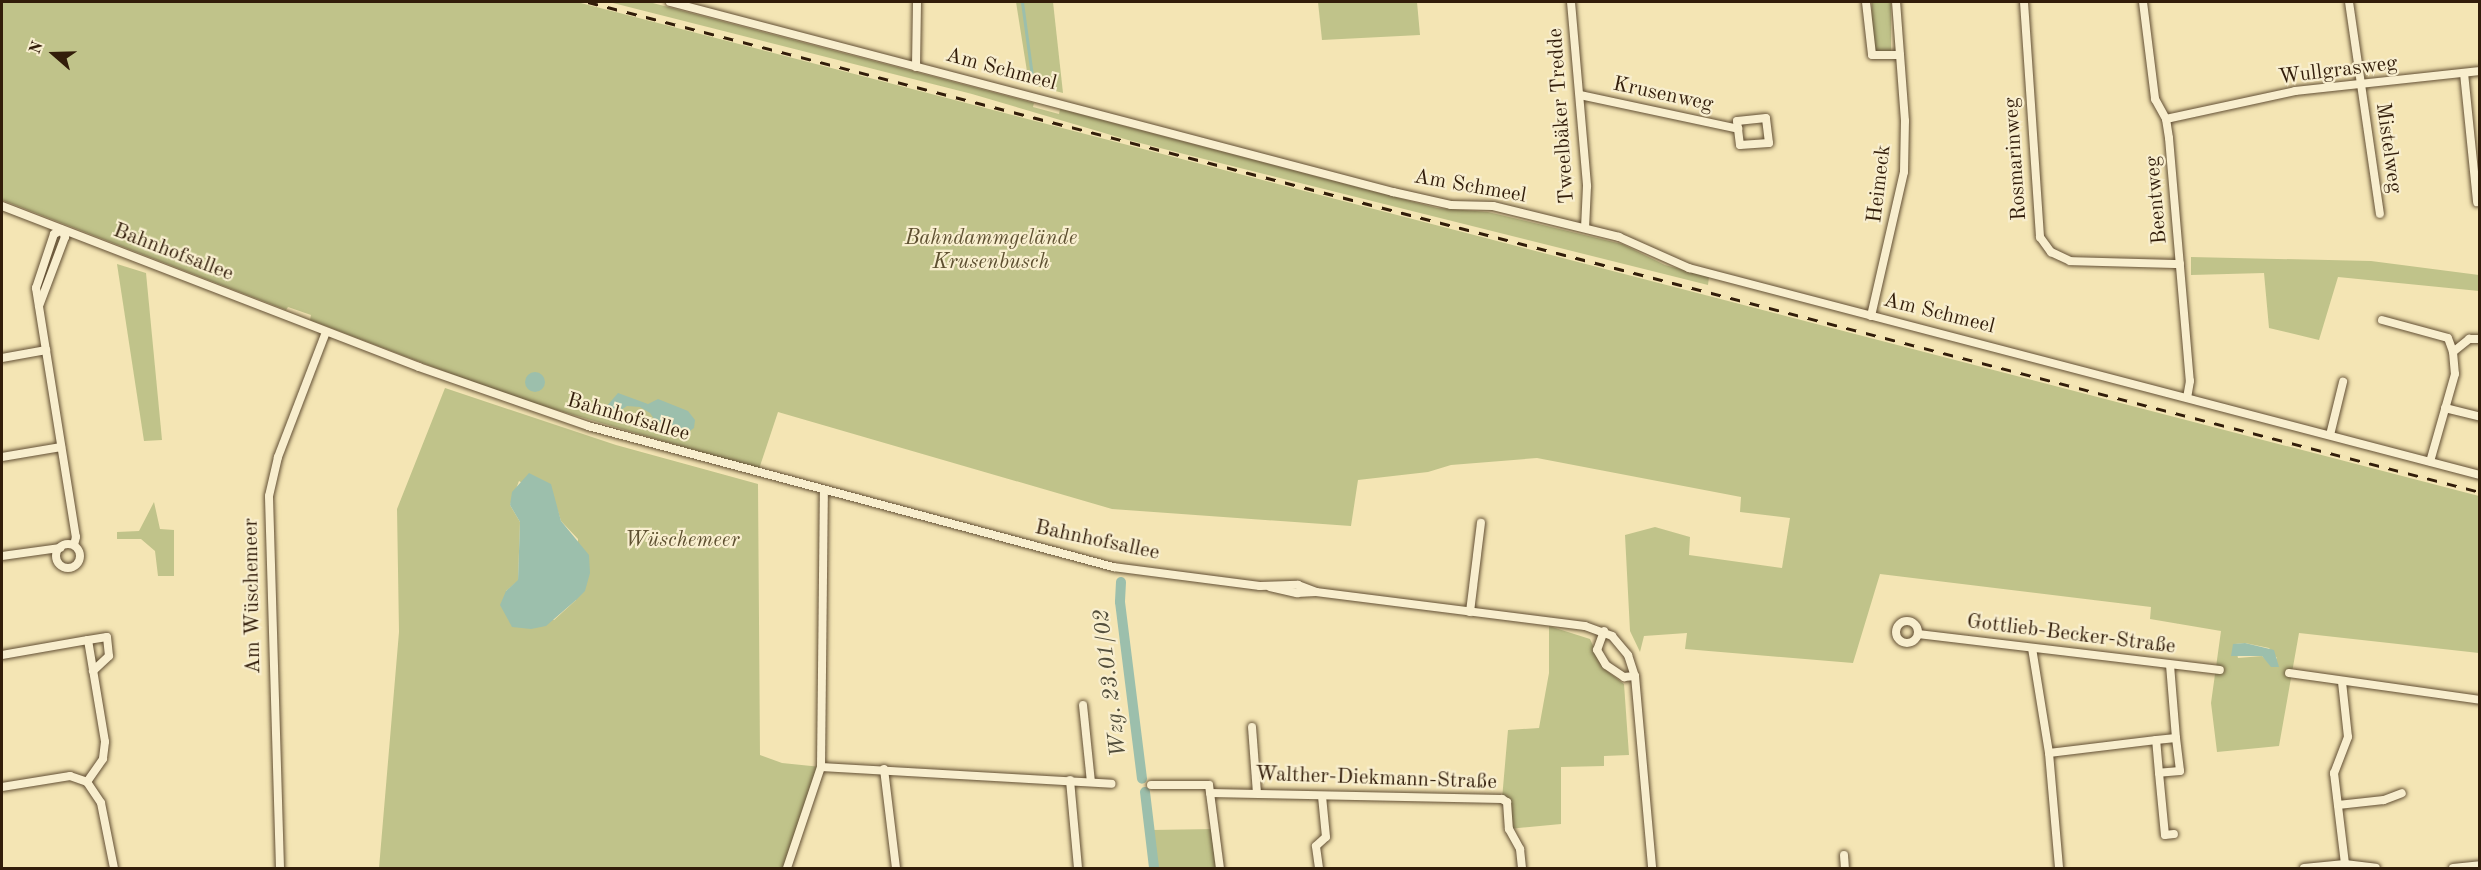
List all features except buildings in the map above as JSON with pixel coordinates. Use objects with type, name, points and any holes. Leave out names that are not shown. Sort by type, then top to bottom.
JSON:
[{"type":"street","name":"Am Schmeel","points":[[671,2],[1393,192],[1451,205],[1493,206],[1586,228],[1619,237],[1689,268],[2480,474]]},
{"type":"street","points":[[916,2],[916,66]]},
{"type":"street","name":"Tweelbäker Tredde","points":[[1571,2],[1587,186],[1586,228]]},
{"type":"street","points":[[1866,2],[1872,55],[1900,55]]},
{"type":"street","name":"Heimeck","points":[[1871,316],[1904,172],[1896,2]]},
{"type":"street","name":"Rosmarinweg","points":[[2024,2],[2040,237],[2051,252],[2070,261],[2180,264]]},
{"type":"street","name":"Beentweg","points":[[2143,2],[2155,99],[2166,119],[2190,381],[2187,398]]},
{"type":"street","name":"Mistelweg","points":[[2349,2],[2380,214]]},
{"type":"street","name":"Wullgrasweg","points":[[2166,119],[2295,91],[2361,87],[2480,71]]},
{"type":"street","points":[[2464,73],[2477,202]]},
{"type":"street","name":"Krusenweg","points":[[1580,95],[1738,129]]},
{"type":"street","name":"Krusenweg","points":[[1766,118],[1768,143],[1740,145],[1738,129],[1737,121],[1766,118]]},
{"type":"street","name":"Bahnhofsallee","points":[[2,206],[326,332],[577,422],[824,491],[1113,567],[1267,586],[1298,585],[1316,592],[1585,626],[1608,634]]},
{"type":"street","points":[[60,548],[58,561],[71,568],[80,555],[74,545],[76,537],[36,288],[54,234],[62,230]]},
{"type":"street","points":[[2382,320],[2448,338],[2453,352],[2455,374],[2430,462]]},
{"type":"street","name":"Am Wüschemeer","points":[[280,868],[269,496],[278,457],[326,332]]},
{"type":"street","points":[[2453,352],[2469,339],[2480,339]]},
{"type":"street","points":[[2,358],[46,350]]},
{"type":"street","points":[[2330,435],[2343,382]]},
{"type":"street","points":[[2445,408],[2480,417]]},
{"type":"street","points":[[2,457],[61,447]]},
{"type":"street","points":[[787,868],[821,767],[824,491]]},
{"type":"street","points":[[1470,612],[1480,523]]},
{"type":"street","points":[[2,556],[74,545]]},
{"type":"street","points":[[1635,676],[1624,677],[1606,665],[1597,650],[1608,634],[1628,654],[1635,676],[1652,868]]},
{"type":"street","name":"Gottlieb-Becker-Straße","points":[[1918,634],[2220,670]]},
{"type":"street","points":[[2,655],[107,638],[109,657],[93,671]]},
{"type":"street","points":[[87,782],[100,766],[105,742],[88,640]]},
{"type":"street","points":[[2032,648],[2049,753],[2059,868]]},
{"type":"street","points":[[2159,773],[2180,771],[2170,665]]},
{"type":"street","points":[[2289,673],[2480,700]]},
{"type":"street","points":[[2343,682],[2348,737],[2334,773],[2345,864]]},
{"type":"street","points":[[1083,705],[1091,782]]},
{"type":"street","points":[[1252,727],[1257,793]]},
{"type":"street","points":[[2049,753],[2176,738]]},
{"type":"street","points":[[2156,740],[2165,835],[2174,834]]},
{"type":"street","points":[[821,767],[1112,784]]},
{"type":"street","points":[[884,769],[896,868]]},
{"type":"street","points":[[2,787],[70,776],[87,782],[101,803],[114,868]]},
{"type":"street","points":[[1070,780],[1078,868]]},
{"type":"street","points":[[1151,785],[1209,784],[1220,868]]},
{"type":"street","name":"Walther-Diekmann-Straße","points":[[1210,793],[1502,799],[1507,802],[1509,829],[1520,849],[1522,868]]},
{"type":"street","points":[[2338,805],[2384,800],[2402,793]]},
{"type":"street","points":[[1319,868],[1316,846],[1326,837],[1323,796]]},
{"type":"street","points":[[1844,855],[1845,868]]},
{"type":"street","points":[[2304,868],[2345,864],[2376,868]]},
{"type":"street","points":[[2453,868],[2480,866]]},
{"type":"green space","name":"Bahndammgelände Krusenbusch","points":[[2,2],[577,2],[2479,496],[2479,653],[2299,633],[2279,746],[2217,752],[2211,703],[2221,631],[2150,619],[2151,607],[1880,574],[1853,663],[1685,649],[1687,633],[1644,636],[1640,652],[1630,631],[1625,535],[1655,527],[1690,537],[1689,555],[1782,568],[1790,518],[1740,512],[1741,497],[1537,458],[1451,465],[1428,472],[1358,480],[1351,526],[1112,509],[778,412],[759,469],[512,397],[310,320],[311,315],[288,307],[286,310],[2,200]],"holes":[[[2245,643],[2269,648],[2277,658],[2270,664],[2262,656],[2238,658],[2235,644]]]},
{"type":"green space","points":[[609,2],[649,2],[1034,103],[1033,107],[1059,114],[1060,109],[1437,208],[1488,212],[1622,244],[1665,265],[1709,277],[1708,285],[1128,140],[972,94]]},
{"type":"green space","points":[[1016,2],[1053,2],[1063,93],[1029,84]]},
{"type":"green space","points":[[1318,2],[1417,2],[1420,35],[1322,40]]},
{"type":"green space","points":[[1872,2],[1891,2],[1891,51],[1872,51]]},
{"type":"green space","points":[[2191,257],[2371,261],[2479,275],[2479,291],[2338,277],[2319,340],[2269,328],[2264,273],[2191,275]]},
{"type":"green space","points":[[117,264],[146,273],[162,440],[144,441]]},
{"type":"green space","name":"Wüschemeer","points":[[445,388],[616,445],[758,484],[760,755],[782,763],[821,767],[787,867],[379,868],[399,632],[397,509]],"holes":[[[519,481],[556,505],[561,521],[578,539],[576,600],[554,620],[506,591],[518,581],[520,522],[510,505]]]},
{"type":"green space","points":[[154,502],[160,529],[174,530],[174,576],[158,576],[155,551],[141,539],[117,539],[117,532],[139,531]]},
{"type":"green space","points":[[1549,626],[1590,639],[1603,668],[1624,684],[1629,755],[1604,756],[1604,766],[1561,767],[1561,824],[1509,829],[1502,799],[1508,730],[1539,728],[1549,673]]},
{"type":"green space","points":[[1215,829],[1216,868],[1152,868],[1151,830]]},
{"type":"shaded area","points":[[535,372],[542,375],[545,382],[542,389],[535,392],[528,389],[525,382],[528,375]]},
{"type":"shaded area","points":[[618,393],[648,404],[658,399],[688,411],[695,420],[694,428],[684,435],[661,429],[650,413],[640,407],[627,406],[618,412],[606,407]]},
{"type":"shaded area","name":"Wüschemeer","points":[[529,473],[551,484],[561,521],[589,555],[590,573],[585,591],[576,600],[546,626],[531,629],[512,627],[500,605],[506,591],[518,580],[520,522],[510,505],[512,492]]},
{"type":"shaded area","points":[[2245,643],[2274,650],[2279,667],[2271,667],[2262,656],[2231,656],[2233,644]]},
{"type":"waterway","points":[[1022,2],[1033,83]]},
{"type":"waterway","name":"Wzg. 23.01/02","points":[[1121,582],[1120,602],[1142,779]]},
{"type":"waterway","name":"Wzg. 23.01/02","points":[[1145,792],[1154,868]]},
{"type":"railway","points":[[588,2],[2480,492]]}]
